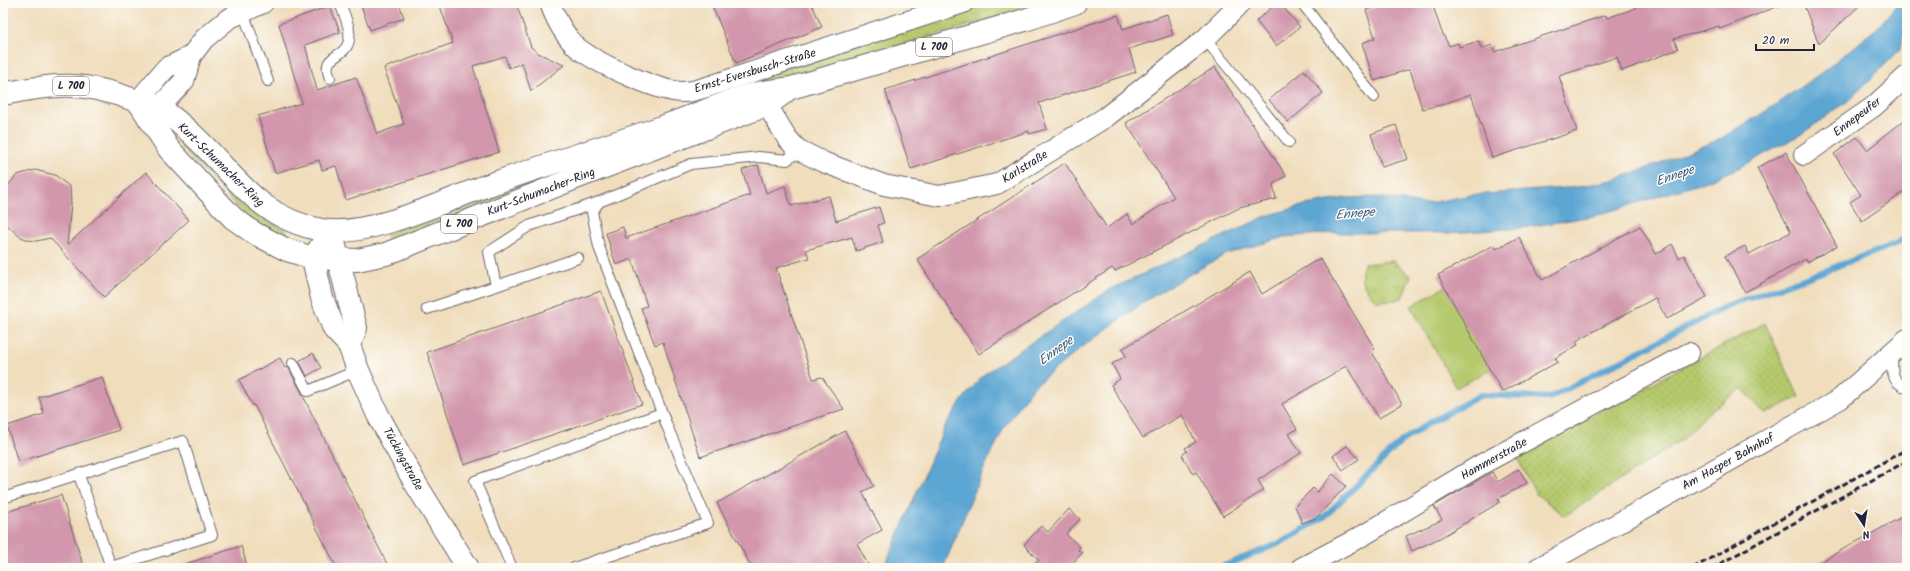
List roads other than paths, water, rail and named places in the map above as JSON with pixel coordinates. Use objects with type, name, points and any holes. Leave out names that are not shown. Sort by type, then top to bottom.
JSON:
[{"type":"main road","name":"L 700","points":[[791,88],[1026,20],[1075,3]]},
{"type":"main road","name":"L 700","points":[[3,94],[58,85],[84,86],[110,91],[148,109]]},
{"type":"main road","name":"Kurt-Schumacher-Ring","points":[[148,109],[169,149],[233,218],[272,244],[287,250],[313,258],[357,260],[386,254],[578,177],[767,105],[791,88]]},
{"type":"main road","name":"Kurt-Schumacher-Ring","points":[[148,109],[192,134],[246,192],[262,205],[286,220],[331,231],[350,230],[380,225],[754,94],[791,88]]},
{"type":"main road","points":[[331,231],[356,328],[349,345]]},
{"type":"main road","points":[[313,258],[331,231]]},
{"type":"main road","name":"Tückingstraße","points":[[313,258],[322,298],[334,329],[349,345],[358,370],[378,415],[414,480],[468,568]]},
{"type":"street","points":[[148,109],[166,68],[191,56],[204,39],[228,19],[263,3]]},
{"type":"street","name":"Ernst-Eversbusch-Straße","points":[[550,3],[563,32],[579,48],[615,69],[667,90],[684,92],[716,84],[963,3]]},
{"type":"street","name":"Karlstraße","points":[[767,105],[787,138],[797,149],[823,162],[884,185],[939,196],[997,184],[1106,117],[1205,39],[1241,3]]},
{"type":"street","name":"Ennepeufer","points":[[1804,155],[1873,107],[1907,76]]},
{"type":"street","name":"Am Hasper Bahnhof","points":[[1538,568],[1840,399],[1900,346]]},
{"type":"street","name":"Hammerstraße","points":[[1301,568],[1364,535],[1482,464],[1689,353]]},
{"type":"lane","points":[[330,78],[327,70],[330,61],[347,46],[349,35],[340,3]]},
{"type":"lane","points":[[1302,3],[1374,97]]},
{"type":"lane","points":[[243,12],[268,81]]},
{"type":"lane","points":[[1205,39],[1289,142]]},
{"type":"lane","points":[[496,286],[489,252],[530,226],[599,202],[690,164],[759,157],[786,160],[792,156],[797,149]]},
{"type":"lane","points":[[574,568],[708,523],[662,413],[599,247],[592,212],[599,202]]},
{"type":"lane","points":[[427,309],[578,258]]},
{"type":"lane","points":[[1900,346],[1891,368],[1893,377],[1899,385],[1907,388]]},
{"type":"lane","points":[[293,363],[308,391],[358,370]]},
{"type":"lane","points":[[512,568],[475,481],[662,413]]},
{"type":"lane","points":[[3,498],[183,441],[212,535],[111,567],[79,475]]},
{"type":"water","name":"Ennepe","points":[[1898,3],[1907,3],[1907,32],[1903,37],[1899,51],[1848,101],[1800,135],[1735,170],[1702,183],[1594,216],[1522,228],[1451,233],[1334,233],[1285,237],[1227,254],[1192,273],[1145,301],[1077,351],[1032,388],[1004,428],[986,464],[943,568],[884,568],[946,424],[963,399],[983,375],[1109,290],[1266,216],[1305,205],[1346,198],[1375,197],[1424,204],[1471,195],[1578,187],[1612,180],[1645,169],[1720,139],[1763,113],[1821,73],[1878,27]]},
{"type":"waterway","points":[[1219,568],[1280,543],[1324,517],[1402,441],[1432,421],[1481,395],[1549,398],[1733,303],[1806,278],[1893,245],[1907,237]]},
{"type":"railway","points":[[1693,568],[1907,449]]},
{"type":"railway","points":[[1712,568],[1907,461]]}]
